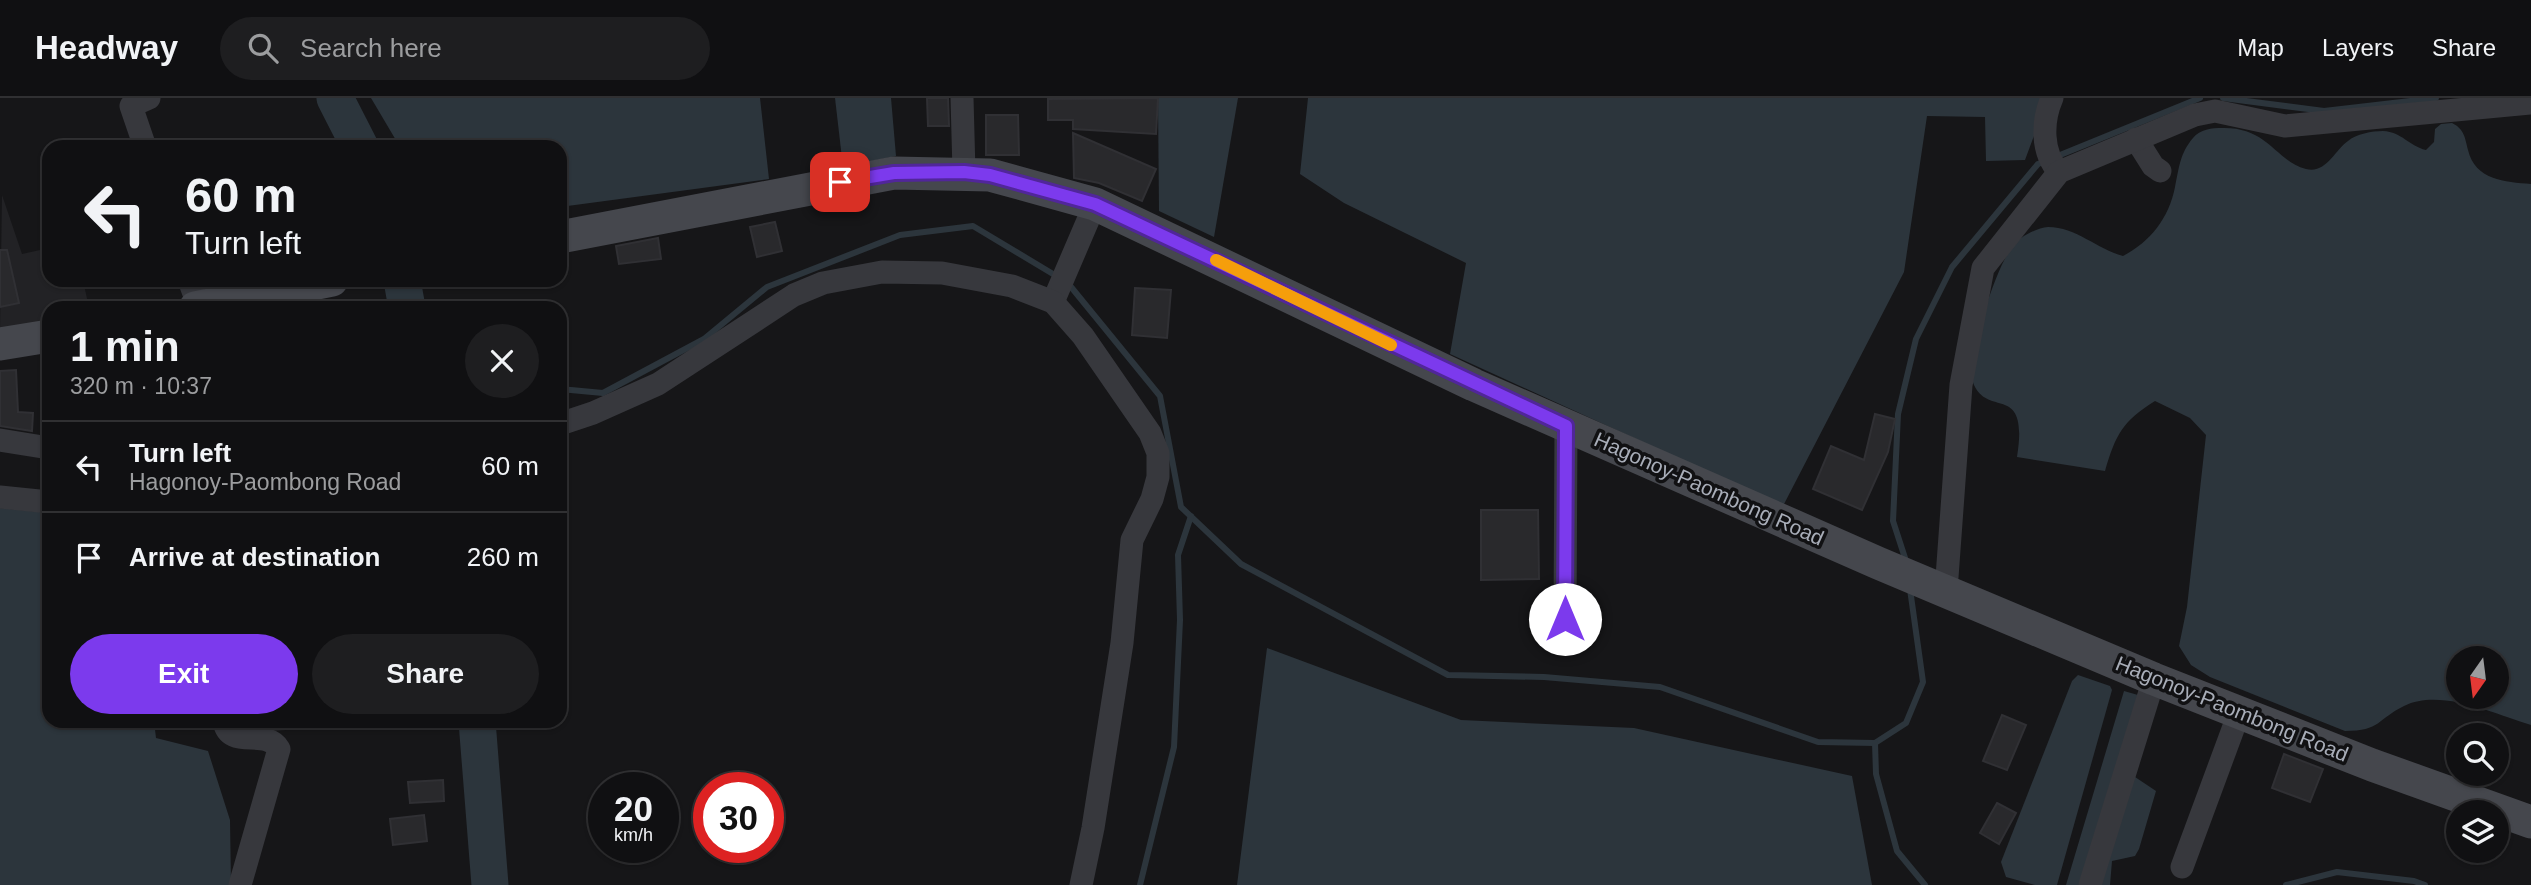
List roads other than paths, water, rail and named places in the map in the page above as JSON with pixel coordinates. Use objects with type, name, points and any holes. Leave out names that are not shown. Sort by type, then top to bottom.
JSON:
[{"type":"main road","name":"Hagonoy-Paombong Road","points":[[567,236],[866,177],[964,172],[1000,177],[1095,204],[1566,426],[1878,563],[2239,713],[2531,822]]},
{"type":"main road","points":[[231,301],[300,287]]},
{"type":"main road","points":[[0,344],[42,337]]},
{"type":"street","points":[[143,140],[131,106],[149,98]]},
{"type":"street","points":[[962,98],[964,172]]},
{"type":"street","points":[[2052,98],[2046,112],[2053,163]]},
{"type":"street","points":[[1938,588],[1962,374],[1983,268],[2053,163],[2136,139],[2195,115],[2216,111],[2285,126],[2531,103]]},
{"type":"street","points":[[2136,139],[2152,166],[2160,171]]},
{"type":"street","points":[[1057,293],[1095,204]]},
{"type":"street","points":[[567,422],[658,384],[794,295],[824,283],[882,272],[942,273],[1057,293],[1083,336],[1150,433],[1158,453],[1158,477],[1152,499],[1132,540],[1122,643],[1093,828],[1081,885]]},
{"type":"street","points":[[1565,619],[1566,426]]},
{"type":"street","points":[[0,440],[42,447]]},
{"type":"street","points":[[0,497],[42,501]]},
{"type":"street","points":[[2090,885],[2154,679]]},
{"type":"street","points":[[2182,867],[2239,713]]},
{"type":"street","points":[[225,728],[232,736],[269,741],[279,749],[240,885]]},
{"type":"waterway","points":[[335,98],[356,140]]},
{"type":"waterway","points":[[1906,561],[1893,521],[1898,414],[1916,339],[1952,267],[2038,164],[2200,98]]},
{"type":"waterway","points":[[2223,98],[2324,111],[2436,98]]},
{"type":"waterway","points":[[567,390],[603,393],[704,339],[767,287],[900,235],[973,226],[1058,277]]},
{"type":"waterway","points":[[1067,282],[1160,396],[1181,507],[1241,564],[1448,675],[1544,677],[1660,687],[1818,742],[1875,743],[1906,723],[1923,682],[1910,589]]},
{"type":"waterway","points":[[403,287],[406,301]]},
{"type":"waterway","points":[[1140,885],[1174,747],[1180,620],[1178,555],[1191,516]]},
{"type":"waterway","points":[[478,728],[490,885]]},
{"type":"waterway","points":[[1875,743],[1876,774],[1897,851],[1925,885]]},
{"type":"waterway","points":[[2286,885],[2337,872],[2414,881],[2425,885]]}]
